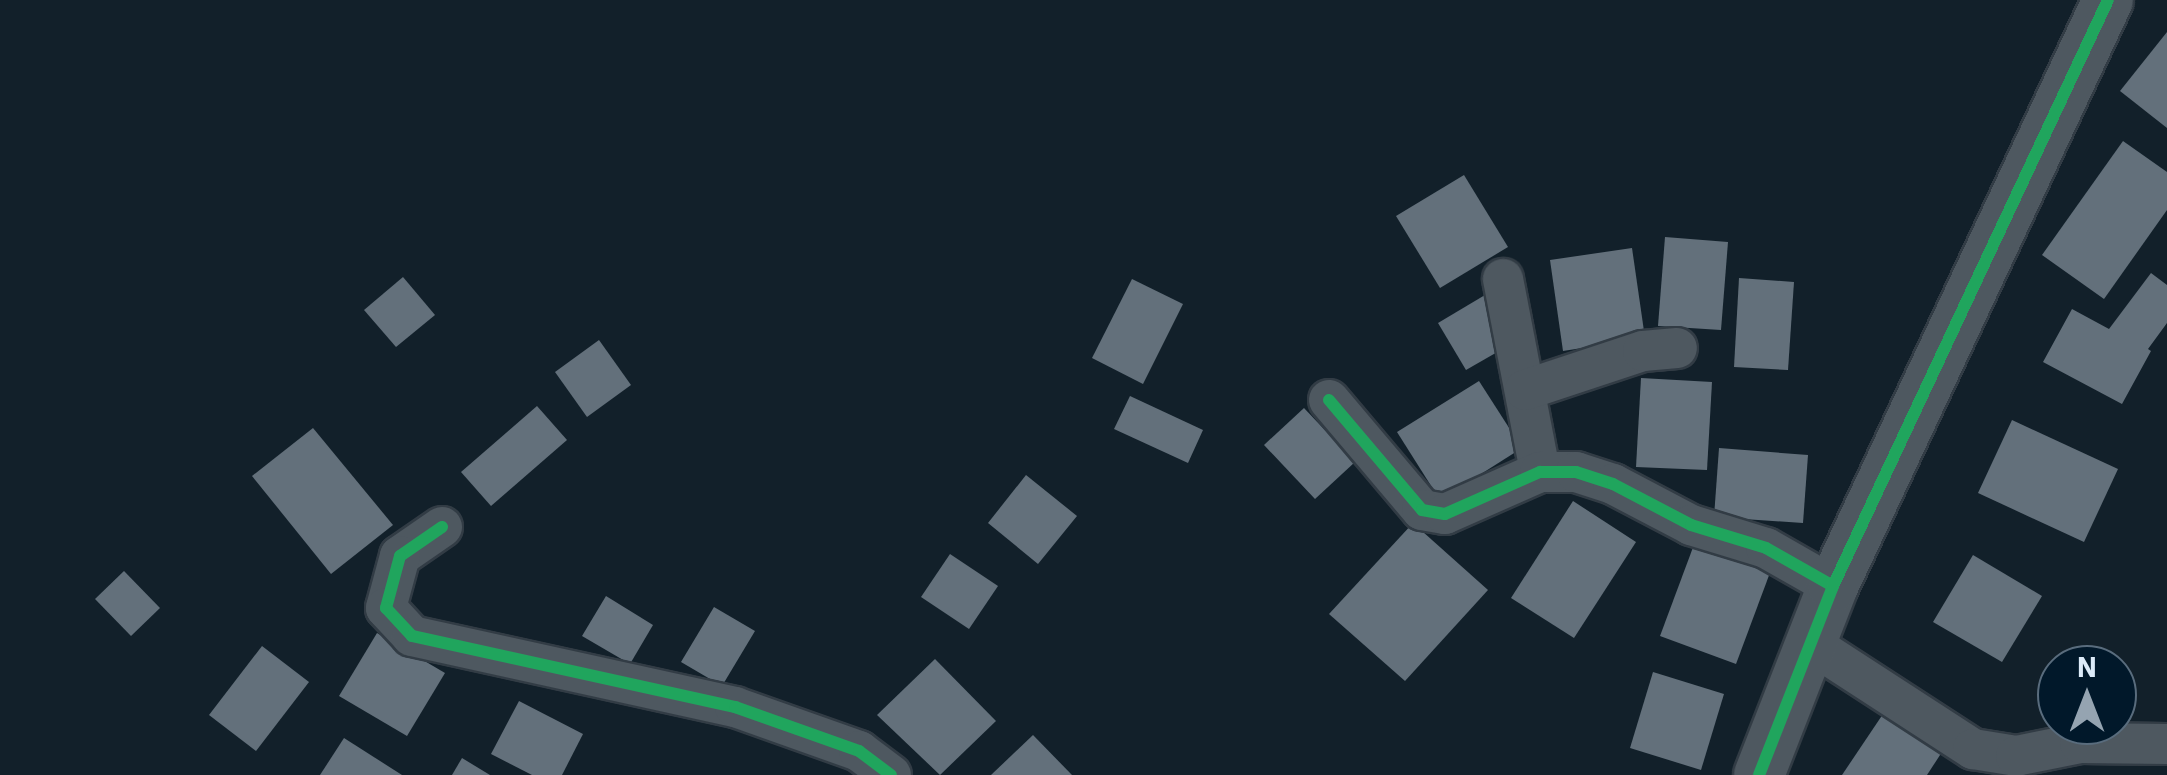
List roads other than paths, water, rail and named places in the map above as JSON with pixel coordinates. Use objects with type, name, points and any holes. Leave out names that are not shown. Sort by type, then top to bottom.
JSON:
[{"type":"street","points":[[1759,775],[1833,586],[2108,0]]},
{"type":"street","points":[[1504,279],[1540,472]]},
{"type":"street","points":[[1525,390],[1644,350],[1677,348]]},
{"type":"street","points":[[1330,400],[1422,510],[1444,514],[1540,472],[1576,472],[1613,484],[1691,525],[1766,548],[1833,586]]},
{"type":"street","points":[[442,527],[400,556],[386,608],[412,636],[735,707],[858,751],[891,775]]},
{"type":"street","points":[[1808,642],[1973,749],[2016,756],[2080,743],[2167,744]]}]
